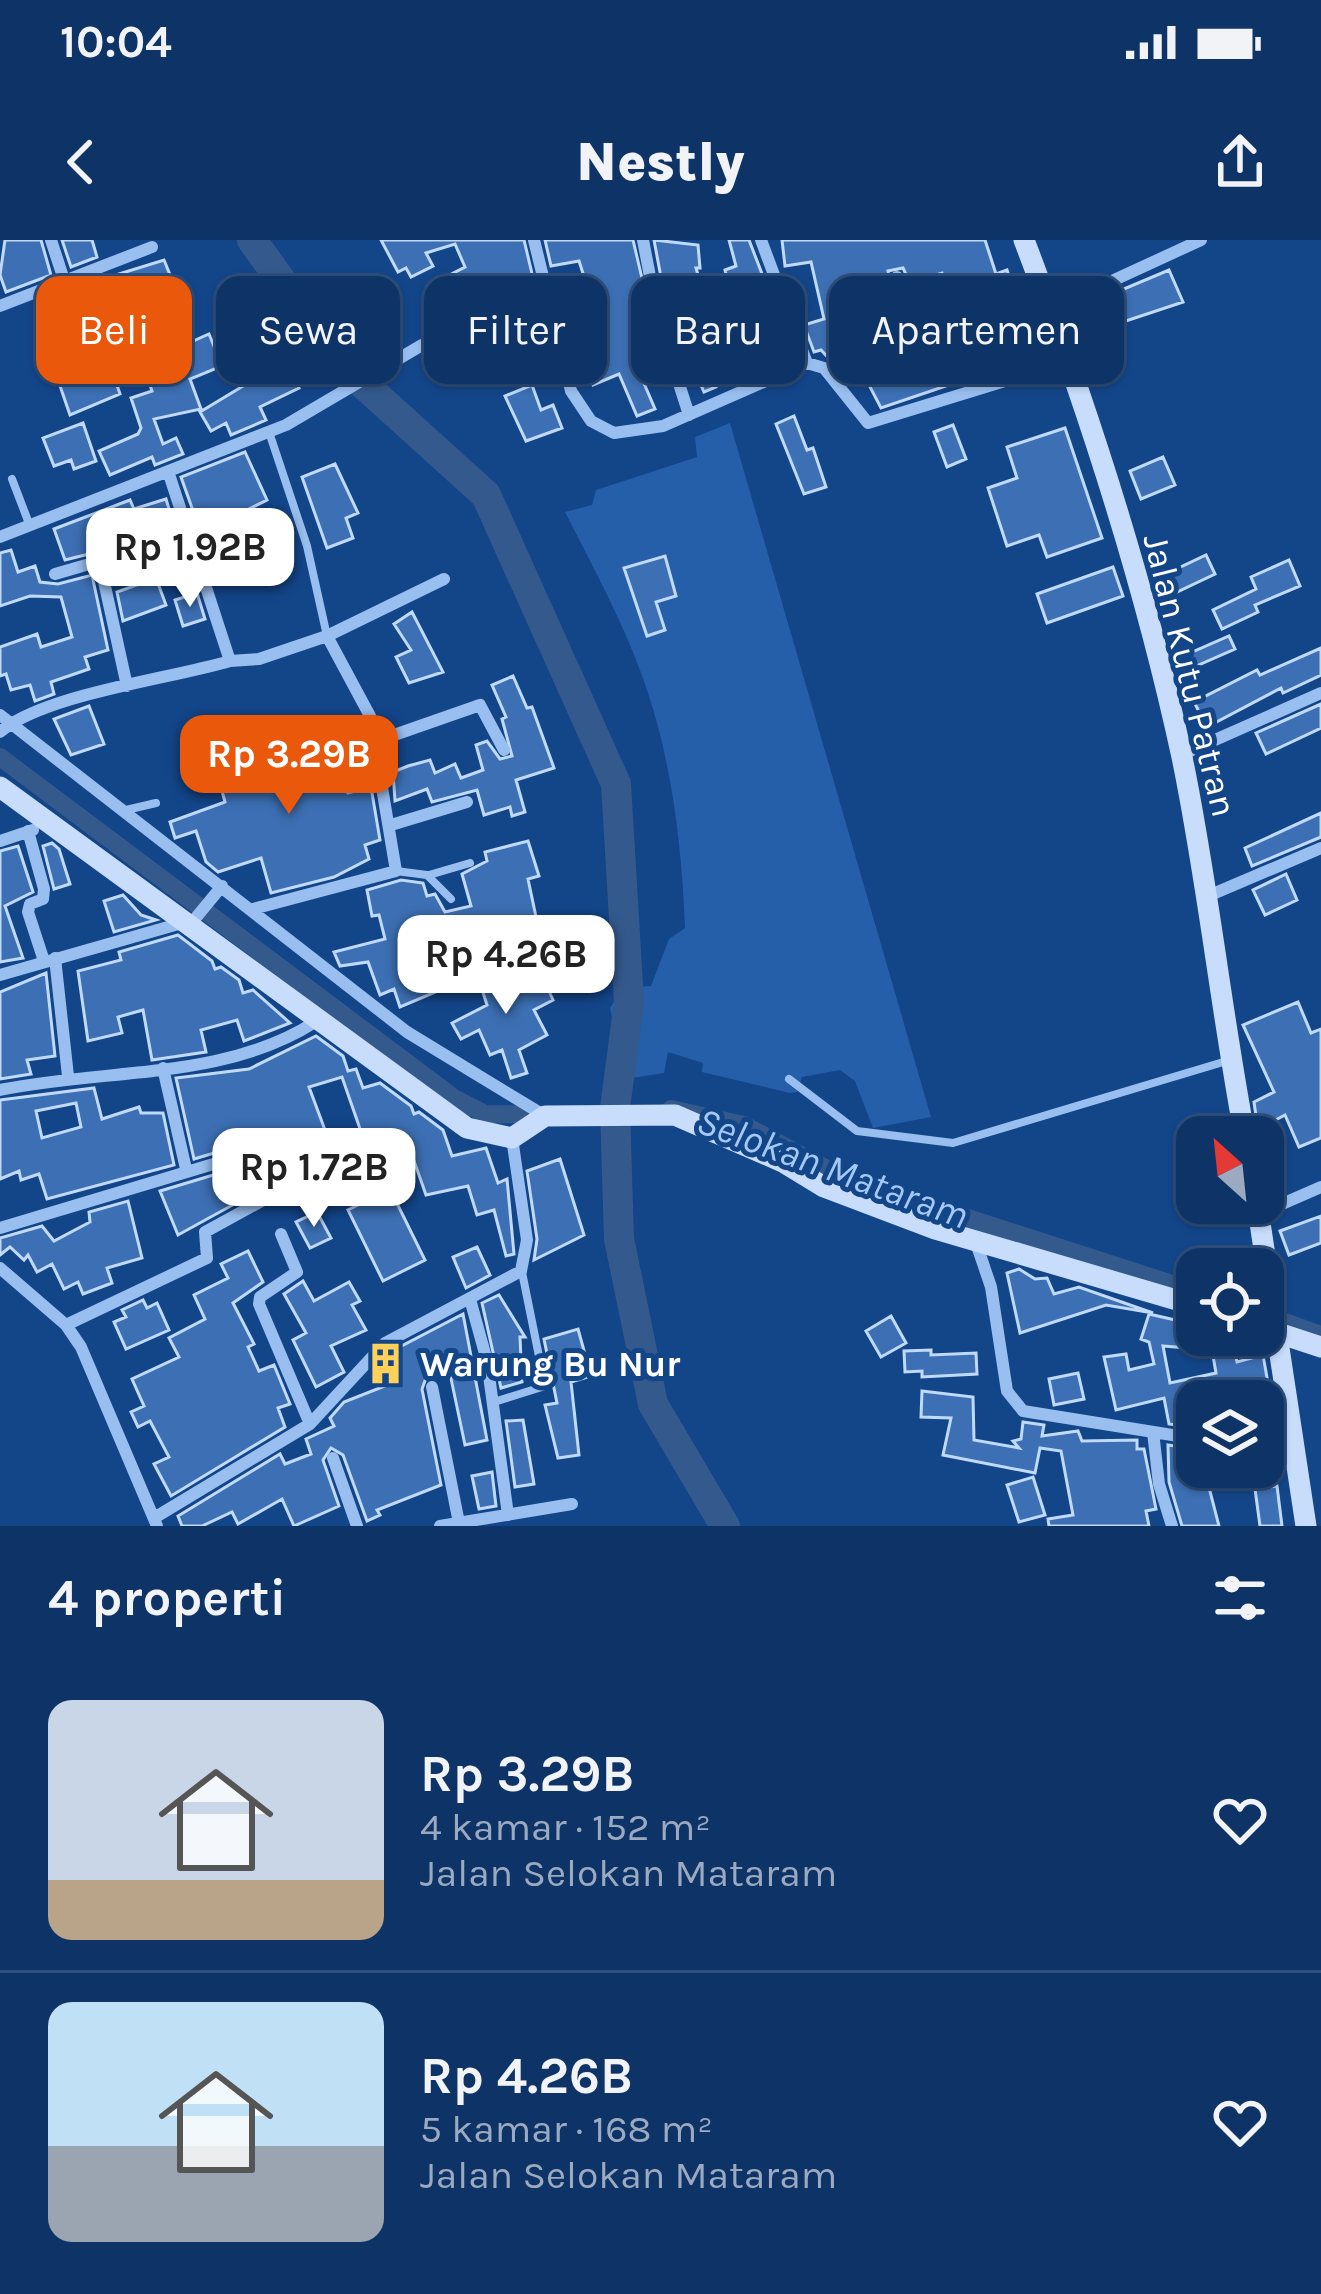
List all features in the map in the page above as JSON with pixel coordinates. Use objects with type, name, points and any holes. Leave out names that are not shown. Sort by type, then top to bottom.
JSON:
[{"type":"street","points":[[50,240],[63,276]]},
{"type":"street","points":[[534,240],[542,276]]},
{"type":"street","points":[[643,240],[658,317],[688,415]]},
{"type":"street","points":[[761,240],[807,363]]},
{"type":"street","name":"Jalan Kutu Patran","points":[[1024,240],[1038,276]]},
{"type":"street","points":[[1123,276],[1201,240]]},
{"type":"street","points":[[75,276],[152,247]]},
{"type":"street","points":[[0,306],[36,291]]},
{"type":"street","points":[[0,537],[269,431],[349,393],[424,344]]},
{"type":"street","points":[[570,384],[591,421],[614,433],[643,432],[807,363],[829,374]]},
{"type":"street","points":[[837,384],[868,423],[995,384]]},
{"type":"street","name":"Jalan Kutu Patran","points":[[1077,384],[1148,619],[1181,755],[1241,1116]]},
{"type":"street","points":[[168,471],[230,661]]},
{"type":"street","points":[[55,574],[93,563],[101,568],[127,686]]},
{"type":"street","points":[[4,724],[127,686],[230,661],[259,659],[327,636],[444,579]]},
{"type":"street","points":[[253,909],[396,871],[377,741],[364,700],[327,636]]},
{"type":"street","points":[[1181,755],[1321,693]]},
{"type":"street","points":[[377,741],[472,705],[484,709],[504,751]]},
{"type":"street","points":[[4,724],[124,811],[219,890],[253,909],[437,1054],[546,1120]]},
{"type":"street","points":[[0,787],[38,828],[188,923],[315,1022],[467,1128],[512,1138],[546,1120],[675,1114],[783,1162],[824,1187],[975,1240],[1176,1300]]},
{"type":"street","points":[[391,825],[467,802]]},
{"type":"street","points":[[0,841],[38,828]]},
{"type":"street","points":[[38,828],[43,898],[30,904],[28,912],[50,959],[68,1076]]},
{"type":"street","points":[[1208,896],[1321,848]]},
{"type":"street","points":[[0,975],[188,923],[219,890]]},
{"type":"street","points":[[0,1090],[68,1076],[249,1055],[315,1022]]},
{"type":"street","points":[[163,1068],[186,1169]]},
{"type":"street","points":[[0,1268],[65,1325],[94,1370],[155,1522],[310,1424],[385,1342],[521,1270],[526,1240],[512,1138]]},
{"type":"street","points":[[0,1228],[260,1150]]},
{"type":"street","points":[[65,1325],[206,1258],[205,1232],[349,1153]]},
{"type":"street","points":[[1284,1199],[1321,1187]]},
{"type":"street","points":[[281,1234],[297,1272],[260,1297],[260,1304],[310,1424]]},
{"type":"street","points":[[975,1240],[991,1287],[1007,1391],[1023,1411],[1176,1436]]},
{"type":"street","points":[[470,1299],[482,1337],[508,1514]]},
{"type":"street","points":[[1284,1333],[1321,1347]]},
{"type":"street","points":[[1277,1356],[1306,1526]]},
{"type":"street","points":[[432,1387],[459,1523]]},
{"type":"street","points":[[1153,1432],[1159,1484],[1172,1526]]},
{"type":"street","points":[[1284,1451],[1295,1453]]},
{"type":"street","points":[[333,1458],[357,1526]]},
{"type":"street","points":[[440,1526],[572,1504]]},
{"type":"lane","points":[[269,431],[302,529],[327,636]]},
{"type":"lane","points":[[12,479],[31,527]]},
{"type":"lane","points":[[124,811],[156,803]]},
{"type":"lane","points":[[396,871],[427,875],[470,862]]},
{"type":"lane","points":[[427,875],[451,899]]},
{"type":"lane","points":[[789,1079],[857,1131],[953,1143],[1230,1060]]},
{"type":"lane","points":[[492,1402],[544,1386],[521,1270]]},
{"type":"shaded area","points":[[730,423],[931,1117],[873,1128],[855,1081],[840,1070],[802,1077],[797,1092],[790,1093],[702,1072],[703,1063],[668,1052],[664,1073],[625,1079],[610,1058],[614,1027],[610,1008],[623,987],[651,986],[669,939],[685,928],[681,869],[670,779],[647,690],[620,622],[565,512],[592,505],[596,490],[697,457],[695,437]]},
{"type":"building","points":[[5,240],[41,240],[51,275],[36,276],[36,281],[6,292],[0,275]]},
{"type":"building","points":[[62,240],[92,240],[97,257],[71,267]]},
{"type":"building","points":[[381,240],[524,240],[533,276],[448,276],[465,267],[455,244],[426,253],[433,266],[411,277],[406,268],[398,272]]},
{"type":"building","points":[[545,240],[633,240],[641,276],[631,276],[631,384],[644,384],[655,409],[637,416],[619,374],[607,379],[607,276],[584,276],[579,261],[551,266]]},
{"type":"building","points":[[654,240],[698,245],[698,276],[661,276]]},
{"type":"building","points":[[729,240],[749,240],[763,276],[726,276],[725,270],[736,266]]},
{"type":"building","points":[[782,240],[985,240],[996,274],[1007,270],[1009,276],[907,276],[903,268],[888,271],[889,276],[829,276],[829,359],[821,350],[814,352],[805,328],[824,319],[811,262],[785,266]]},
{"type":"building","points":[[164,260],[170,276],[112,276]]},
{"type":"building","points":[[1169,270],[1183,302],[1124,322],[1124,289]]},
{"type":"building","points":[[209,334],[216,368],[192,378],[192,342]]},
{"type":"building","points":[[59,384],[117,384],[120,394],[70,415]]},
{"type":"building","points":[[150,384],[192,384],[201,409],[154,419],[163,444],[176,438],[183,454],[155,465],[152,457],[110,475],[99,451],[138,434],[141,428],[131,398],[152,391]]},
{"type":"building","points":[[246,384],[297,384],[299,388],[260,407],[266,420],[231,435],[226,423],[211,431],[200,412]]},
{"type":"building","points":[[868,384],[952,384],[881,408]]},
{"type":"building","points":[[532,385],[541,410],[553,405],[562,428],[526,441],[505,396]]},
{"type":"building","points":[[794,416],[807,450],[813,448],[826,487],[804,494],[776,424]]},
{"type":"building","points":[[83,423],[96,461],[74,469],[71,460],[54,466],[43,438]]},
{"type":"building","points":[[953,425],[966,459],[947,467],[934,432]]},
{"type":"building","points":[[1065,428],[1102,538],[1047,557],[1039,535],[1007,546],[988,488],[1017,478],[1007,447]]},
{"type":"building","points":[[245,452],[267,500],[245,511],[254,536],[207,550],[181,477]]},
{"type":"building","points":[[1163,457],[1175,485],[1141,499],[1130,471]]},
{"type":"building","points":[[335,464],[358,513],[346,518],[353,538],[327,548],[302,477]]},
{"type":"building","points":[[166,499],[173,522],[161,526],[157,516],[93,553],[65,560],[54,529],[130,500],[134,509]]},
{"type":"building","points":[[11,550],[18,572],[35,566],[40,582],[58,584],[92,575],[108,650],[85,657],[89,669],[51,682],[54,694],[35,701],[30,685],[11,690],[6,674],[0,676],[0,647],[37,634],[41,647],[72,637],[61,597],[30,596],[0,606],[0,553]]},
{"type":"building","points":[[1206,555],[1215,574],[1175,593],[1166,574]]},
{"type":"building","points":[[665,556],[676,596],[656,602],[665,630],[647,636],[624,568]]},
{"type":"building","points":[[1289,560],[1300,586],[1255,605],[1258,612],[1222,629],[1213,610],[1256,589],[1251,577]]},
{"type":"building","points":[[1113,567],[1123,596],[1047,623],[1037,594]]},
{"type":"building","points":[[156,578],[166,605],[123,621],[117,592]]},
{"type":"building","points":[[197,593],[205,619],[183,626],[175,600]]},
{"type":"building","points":[[412,612],[443,672],[409,683],[396,657],[411,650],[394,624]]},
{"type":"building","points":[[1229,636],[1235,649],[1187,670],[1181,657]]},
{"type":"building","points":[[1321,648],[1321,675],[1283,693],[1281,688],[1207,727],[1194,702],[1257,670],[1260,675]]},
{"type":"building","points":[[513,676],[527,708],[532,707],[554,768],[516,780],[525,812],[512,816],[510,807],[484,815],[477,790],[432,802],[427,789],[395,801],[393,772],[408,766],[430,760],[435,773],[455,764],[461,778],[483,770],[476,745],[487,741],[500,759],[512,756],[502,719],[506,717],[492,685]]},
{"type":"building","points":[[1321,704],[1321,728],[1266,754],[1256,733]]},
{"type":"building","points":[[89,706],[104,744],[71,755],[54,719]]},
{"type":"building","points":[[289,721],[287,740],[213,741],[239,726]]},
{"type":"building","points":[[340,724],[348,748],[341,751],[348,793],[371,787],[380,840],[365,845],[369,859],[334,877],[271,893],[261,858],[218,872],[206,862],[196,831],[175,838],[170,822],[225,802],[212,753],[230,744],[237,787],[290,776],[282,744]]},
{"type":"building","points":[[1321,813],[1321,837],[1252,866],[1245,848]]},
{"type":"building","points":[[528,841],[539,876],[528,879],[539,931],[512,941],[509,933],[453,945],[464,980],[400,1007],[394,989],[380,995],[368,962],[340,966],[334,952],[385,939],[379,915],[372,916],[367,890],[401,880],[423,883],[427,896],[435,894],[445,912],[471,906],[462,874],[487,861],[485,852]]},
{"type":"building","points":[[52,843],[59,849],[70,884],[54,889],[43,846]]},
{"type":"building","points":[[18,846],[33,892],[5,906],[23,958],[0,962],[0,851]]},
{"type":"building","points":[[1286,874],[1297,900],[1265,915],[1253,890]]},
{"type":"building","points":[[123,895],[141,915],[156,920],[114,932],[104,901]]},
{"type":"building","points":[[178,935],[212,961],[215,969],[221,967],[239,980],[243,993],[253,990],[290,1023],[244,1041],[237,1020],[201,1030],[206,1052],[152,1060],[143,1010],[118,1017],[122,1033],[88,1041],[78,971],[121,960],[119,952]]},
{"type":"building","points":[[505,962],[515,994],[544,980],[553,1000],[534,1010],[547,1035],[519,1050],[527,1073],[511,1078],[502,1050],[490,1055],[479,1030],[461,1039],[452,1023],[487,1005],[476,971]]},
{"type":"building","points":[[46,973],[55,1056],[27,1060],[31,1074],[0,1079],[0,992]]},
{"type":"building","points":[[1298,1002],[1311,1033],[1321,1029],[1321,1138],[1299,1147],[1285,1115],[1256,1116],[1254,1102],[1274,1092],[1243,1025]]},
{"type":"building","points":[[316,1036],[343,1056],[348,1071],[356,1069],[363,1088],[380,1083],[411,1106],[414,1114],[419,1112],[443,1130],[452,1156],[486,1148],[498,1183],[507,1179],[514,1254],[506,1256],[494,1210],[477,1215],[468,1186],[426,1195],[413,1158],[381,1171],[425,1260],[383,1281],[348,1210],[374,1197],[365,1174],[342,1182],[338,1171],[355,1162],[359,1149],[366,1146],[342,1077],[309,1087],[325,1130],[278,1146],[289,1174],[178,1235],[160,1191],[263,1160],[270,1151],[258,1140],[194,1159],[176,1078],[249,1069]]},
{"type":"building","points":[[94,1088],[102,1119],[139,1107],[141,1113],[163,1113],[174,1165],[47,1199],[39,1174],[21,1180],[19,1171],[0,1179],[0,1100]],"holes":[[[76,1103],[81,1127],[42,1138],[36,1111]]]},
{"type":"building","points":[[560,1159],[584,1235],[534,1260],[537,1239],[527,1171]]},
{"type":"building","points":[[128,1201],[142,1258],[107,1268],[112,1283],[83,1294],[78,1282],[64,1289],[52,1264],[37,1272],[28,1255],[24,1260],[10,1247],[0,1255],[0,1238],[42,1226],[54,1241],[90,1222],[89,1212]]},
{"type":"building","points":[[317,1212],[331,1238],[310,1248],[296,1222]]},
{"type":"building","points":[[1321,1216],[1321,1243],[1289,1255],[1280,1231]]},
{"type":"building","points":[[477,1247],[490,1275],[466,1288],[453,1257]]},
{"type":"building","points":[[248,1251],[263,1282],[233,1303],[254,1344],[248,1347],[259,1371],[274,1365],[290,1404],[278,1408],[285,1427],[171,1496],[154,1464],[169,1457],[150,1421],[138,1427],[131,1412],[144,1406],[132,1379],[179,1357],[169,1338],[205,1319],[194,1295],[228,1278],[221,1264]]},
{"type":"building","points":[[1019,1269],[1035,1279],[1047,1278],[1054,1294],[1079,1287],[1153,1313],[1106,1305],[1020,1333],[1007,1273]]},
{"type":"building","points":[[303,1281],[314,1301],[349,1282],[360,1301],[352,1305],[366,1330],[331,1346],[344,1372],[316,1387],[293,1340],[306,1333],[284,1294]]},
{"type":"building","points":[[499,1295],[525,1337],[520,1337],[522,1382],[501,1388],[482,1303]]},
{"type":"building","points":[[143,1300],[147,1308],[157,1303],[169,1330],[126,1349],[114,1322],[126,1317],[122,1310]]},
{"type":"building","points":[[463,1314],[487,1440],[465,1445],[449,1369],[426,1378],[422,1389],[441,1485],[377,1510],[380,1515],[367,1521],[343,1455],[331,1448],[323,1460],[339,1506],[294,1526],[282,1499],[238,1524],[232,1512],[202,1526],[182,1526],[178,1516],[280,1454],[285,1464],[311,1454],[306,1439],[334,1426],[330,1418],[344,1402],[390,1384],[379,1365],[392,1351]]},
{"type":"building","points":[[1149,1314],[1176,1320],[1176,1347],[1163,1346],[1170,1383],[1176,1382],[1176,1425],[1169,1424],[1164,1398],[1116,1410],[1104,1357],[1126,1354],[1129,1370],[1154,1364],[1149,1342],[1141,1339]]},
{"type":"building","points":[[891,1316],[906,1343],[881,1357],[866,1331]]},
{"type":"building","points":[[578,1329],[591,1376],[571,1382],[579,1455],[558,1458],[545,1405],[557,1403],[544,1339]]},
{"type":"building","points":[[931,1350],[931,1355],[976,1353],[977,1374],[922,1377],[922,1371],[905,1372],[904,1351]]},
{"type":"building","points":[[1213,1356],[1236,1356],[1237,1362],[1263,1356],[1267,1380],[1184,1380],[1216,1373]]},
{"type":"building","points":[[1078,1373],[1084,1399],[1054,1405],[1049,1379]]},
{"type":"building","points":[[922,1391],[973,1397],[974,1440],[1019,1448],[1013,1441],[1021,1439],[1023,1422],[1044,1425],[1042,1436],[1078,1431],[1082,1441],[1137,1440],[1137,1449],[1144,1449],[1156,1509],[1146,1511],[1149,1526],[1049,1526],[1048,1519],[1073,1515],[1061,1451],[1040,1448],[1035,1473],[943,1455],[951,1418],[921,1417]]},
{"type":"building","points":[[523,1420],[534,1484],[515,1487],[506,1421]]},
{"type":"building","points":[[1168,1445],[1176,1446],[1176,1488],[1209,1488],[1219,1526],[1182,1526],[1169,1482]]},
{"type":"building","points":[[492,1472],[496,1506],[479,1509],[472,1476]]},
{"type":"building","points":[[1033,1477],[1045,1515],[1019,1522],[1007,1485]]},
{"type":"building","points":[[1277,1488],[1282,1526],[1260,1526],[1255,1489]]},
{"type":"waterway","points":[[252,240],[340,363],[486,495],[616,784],[629,1002],[615,1108],[619,1239],[653,1404],[725,1526]]},
{"type":"waterway","name":"Selokan Mataram","points":[[0,757],[454,1098],[485,1114],[548,1115]]},
{"type":"waterway","name":"Selokan Mataram","points":[[671,1109],[744,1125],[844,1178],[1176,1285]]},
{"type":"waterway","name":"Selokan Mataram","points":[[1284,1322],[1321,1335]]},
{"type":"place","name":"Warung Bu Nur","points":[[386,1363]]}]
